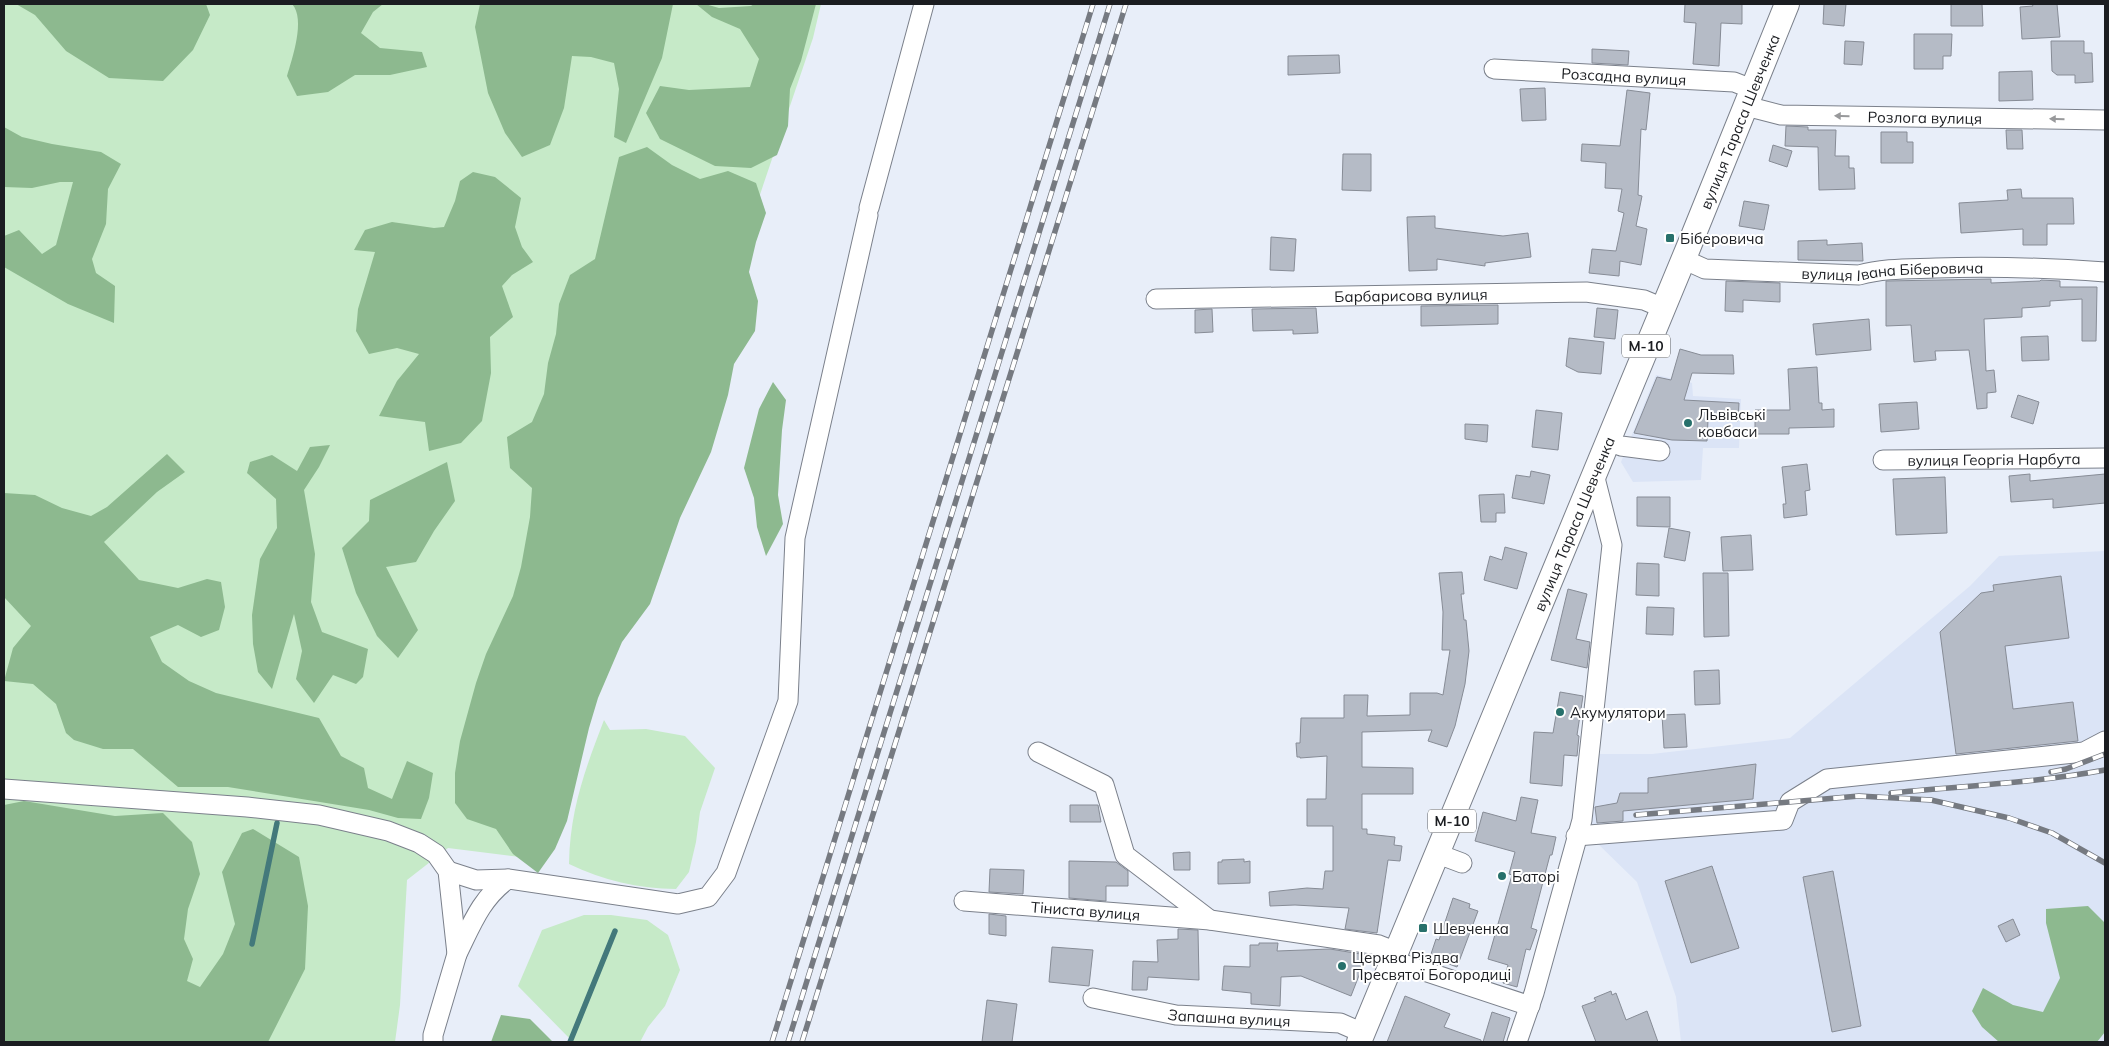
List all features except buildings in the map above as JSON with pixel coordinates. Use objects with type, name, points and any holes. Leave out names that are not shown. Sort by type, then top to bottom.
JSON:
[{"type":"main road","name":"вулиця Тараса Шевченка","points":[[1361,1038],[1787,4]]},
{"type":"street","points":[[448,871],[476,880],[508,879],[678,904],[708,898],[726,873],[788,701],[795,538],[868,211],[924,4]]},
{"type":"street","name":"Розсадна вулиця","points":[[1494,69],[1734,82],[1749,98]]},
{"type":"street","name":"Розлога вулиця","points":[[1749,98],[1781,116],[2105,120]]},
{"type":"street","name":"вулиця Івана Біберовича","points":[[1683,260],[1705,269],[1859,275],[1877,270],[1969,267],[2046,268],[2105,272]]},
{"type":"street","name":"Барбарисова вулиця","points":[[1156,299],[1586,292],[1644,300],[1663,308]]},
{"type":"street","points":[[1608,441],[1621,446],[1660,452]]},
{"type":"street","name":"вулиця Георгія Нарбута","points":[[1884,460],[2105,458]]},
{"type":"street","points":[[1517,1042],[1530,1006],[1582,820],[1612,546],[1594,474]]},
{"type":"street","points":[[1576,836],[1783,820],[1790,802],[1827,779],[2084,752],[2105,741]]},
{"type":"street","name":"Тіниста вулиця","points":[[1038,752],[1104,785],[1125,855],[1210,920]]},
{"type":"street","points":[[4,789],[247,807],[319,815],[388,832],[419,843],[436,854],[448,871],[457,954]]},
{"type":"street","points":[[1438,854],[1462,862]]},
{"type":"street","points":[[433,1042],[433,1035],[457,954],[480,906],[494,889],[508,879]]},
{"type":"street","name":"Тіниста вулиця","points":[[964,901],[1210,920],[1379,945],[1396,956],[1530,1006]]},
{"type":"street","name":"Запашна вулиця","points":[[1093,998],[1176,1015],[1340,1023],[1361,1038]]},
{"type":"shaded area","name":"Львівські ковбаси","points":[[1656,375],[1692,383],[1693,396],[1741,399],[1739,448],[1703,448],[1701,480],[1633,482],[1621,462]]},
{"type":"shaded area","points":[[2105,551],[2105,1042],[1681,1042],[1676,997],[1637,882],[1595,841],[1588,811],[1598,754],[1652,754],[1790,738],[1970,586],[1999,556]]},
{"type":"green space","points":[[4,4],[821,4],[813,38],[535,859],[448,848],[407,880],[400,1005],[395,1042],[4,1042]]},
{"type":"green space","points":[[16,4],[206,4],[210,15],[193,50],[163,81],[109,78],[66,51],[35,15]]},
{"type":"green space","points":[[292,4],[383,4],[373,12],[361,33],[380,48],[422,52],[427,67],[390,75],[355,75],[328,92],[297,96],[287,76],[298,29],[298,19]]},
{"type":"green space","points":[[480,4],[673,4],[662,58],[626,143],[614,137],[619,89],[614,63],[591,57],[572,56],[564,108],[550,145],[522,157],[505,133],[488,93],[475,27]]},
{"type":"green space","points":[[696,4],[705,4],[719,8],[751,6],[754,4],[816,4],[801,61],[790,89],[788,126],[777,155],[751,168],[715,166],[660,139],[646,113],[660,86],[689,90],[750,87],[759,59],[740,29],[712,17]]},
{"type":"green space","points":[[4,127],[22,137],[101,152],[121,164],[108,189],[106,224],[92,259],[96,273],[115,286],[114,323],[68,304],[4,267],[4,236],[19,230],[42,254],[56,245],[73,182],[60,182],[32,188],[4,187]]},
{"type":"green space","points":[[647,147],[672,165],[700,179],[728,171],[756,183],[766,213],[756,242],[749,272],[758,301],[755,331],[734,364],[728,395],[711,452],[680,518],[650,604],[622,642],[598,698],[567,821],[555,849],[538,873],[513,854],[496,829],[467,819],[455,803],[455,773],[460,741],[476,683],[486,654],[513,596],[521,567],[530,517],[532,488],[510,468],[507,437],[532,422],[544,394],[548,363],[556,334],[559,304],[570,275],[595,259],[619,157]]},
{"type":"green space","points":[[473,172],[495,177],[521,198],[515,227],[522,247],[533,262],[512,275],[502,286],[513,317],[490,337],[491,373],[482,421],[461,443],[429,451],[425,422],[379,416],[397,381],[419,354],[397,348],[369,354],[356,331],[358,309],[375,252],[354,250],[365,230],[392,222],[434,228],[444,227],[455,201],[460,181]]},
{"type":"green space","points":[[773,382],[786,400],[778,495],[783,524],[766,556],[757,527],[754,498],[744,468],[759,409]]},
{"type":"green space","points":[[330,445],[304,490],[315,554],[311,602],[322,632],[368,649],[363,677],[356,684],[333,675],[314,703],[296,679],[302,651],[294,614],[272,689],[258,672],[253,644],[252,615],[260,559],[277,528],[276,499],[247,473],[250,462],[272,455],[297,471],[310,447]]},
{"type":"green space","points":[[167,454],[185,472],[157,492],[104,542],[139,580],[178,588],[207,579],[221,582],[225,607],[219,630],[201,637],[178,625],[150,637],[162,662],[189,681],[216,693],[319,718],[341,756],[364,768],[368,788],[392,799],[407,761],[433,773],[429,798],[421,819],[398,818],[369,810],[228,787],[178,787],[133,749],[103,749],[74,740],[66,733],[56,704],[33,684],[4,681],[13,648],[31,626],[4,597],[4,493],[35,495],[62,508],[91,516],[107,507]]},
{"type":"green space","points":[[447,462],[455,501],[434,531],[416,562],[386,567],[418,630],[398,658],[377,636],[356,593],[342,548],[369,521],[370,500]]},
{"type":"green space","points":[[604,720],[610,730],[646,729],[685,736],[715,768],[700,812],[689,872],[676,889],[662,889],[621,882],[595,875],[569,864],[572,825],[580,790]]},
{"type":"green space","points":[[24,801],[115,816],[163,813],[192,842],[200,874],[188,909],[184,939],[193,959],[187,981],[200,987],[223,954],[235,924],[222,872],[242,833],[253,829],[299,857],[308,906],[305,969],[268,1042],[4,1042],[4,805]]},
{"type":"green space","points":[[2088,906],[2105,923],[2105,1032],[2097,1042],[1999,1042],[1982,1027],[1972,1011],[1983,988],[2013,1005],[2043,1012],[2060,978],[2046,923],[2046,909]]},
{"type":"green space","points":[[584,915],[611,915],[647,920],[668,935],[680,970],[665,1006],[648,1027],[640,1042],[573,1042],[518,986],[542,930]]},
{"type":"green space","points":[[501,1015],[530,1019],[553,1042],[491,1042]]},
{"type":"waterway","points":[[252,944],[277,823]]},
{"type":"waterway","points":[[570,1042],[615,931]]},
{"type":"railway","points":[[772,1042],[1093,4]]},
{"type":"railway","points":[[788,1042],[1110,4]]},
{"type":"railway","points":[[802,1042],[1126,4]]},
{"type":"railway","points":[[2051,772],[2066,769],[2105,754]]},
{"type":"railway","points":[[1891,793],[2025,781],[2105,770]]},
{"type":"railway","points":[[1636,815],[1859,796],[1931,800],[2009,818],[2052,833],[2105,863]]},
{"type":"place","name":"Біберовича","points":[[1670,238]]},
{"type":"place","name":"Львівські ковбаси","points":[[1688,423]]},
{"type":"place","name":"Акумулятори","points":[[1560,712]]},
{"type":"place","name":"Баторі","points":[[1502,876]]},
{"type":"place","name":"Шевченка","points":[[1423,928]]},
{"type":"place","name":"Церква Різдва Пресвятої Богородиці","points":[[1342,966]]}]
